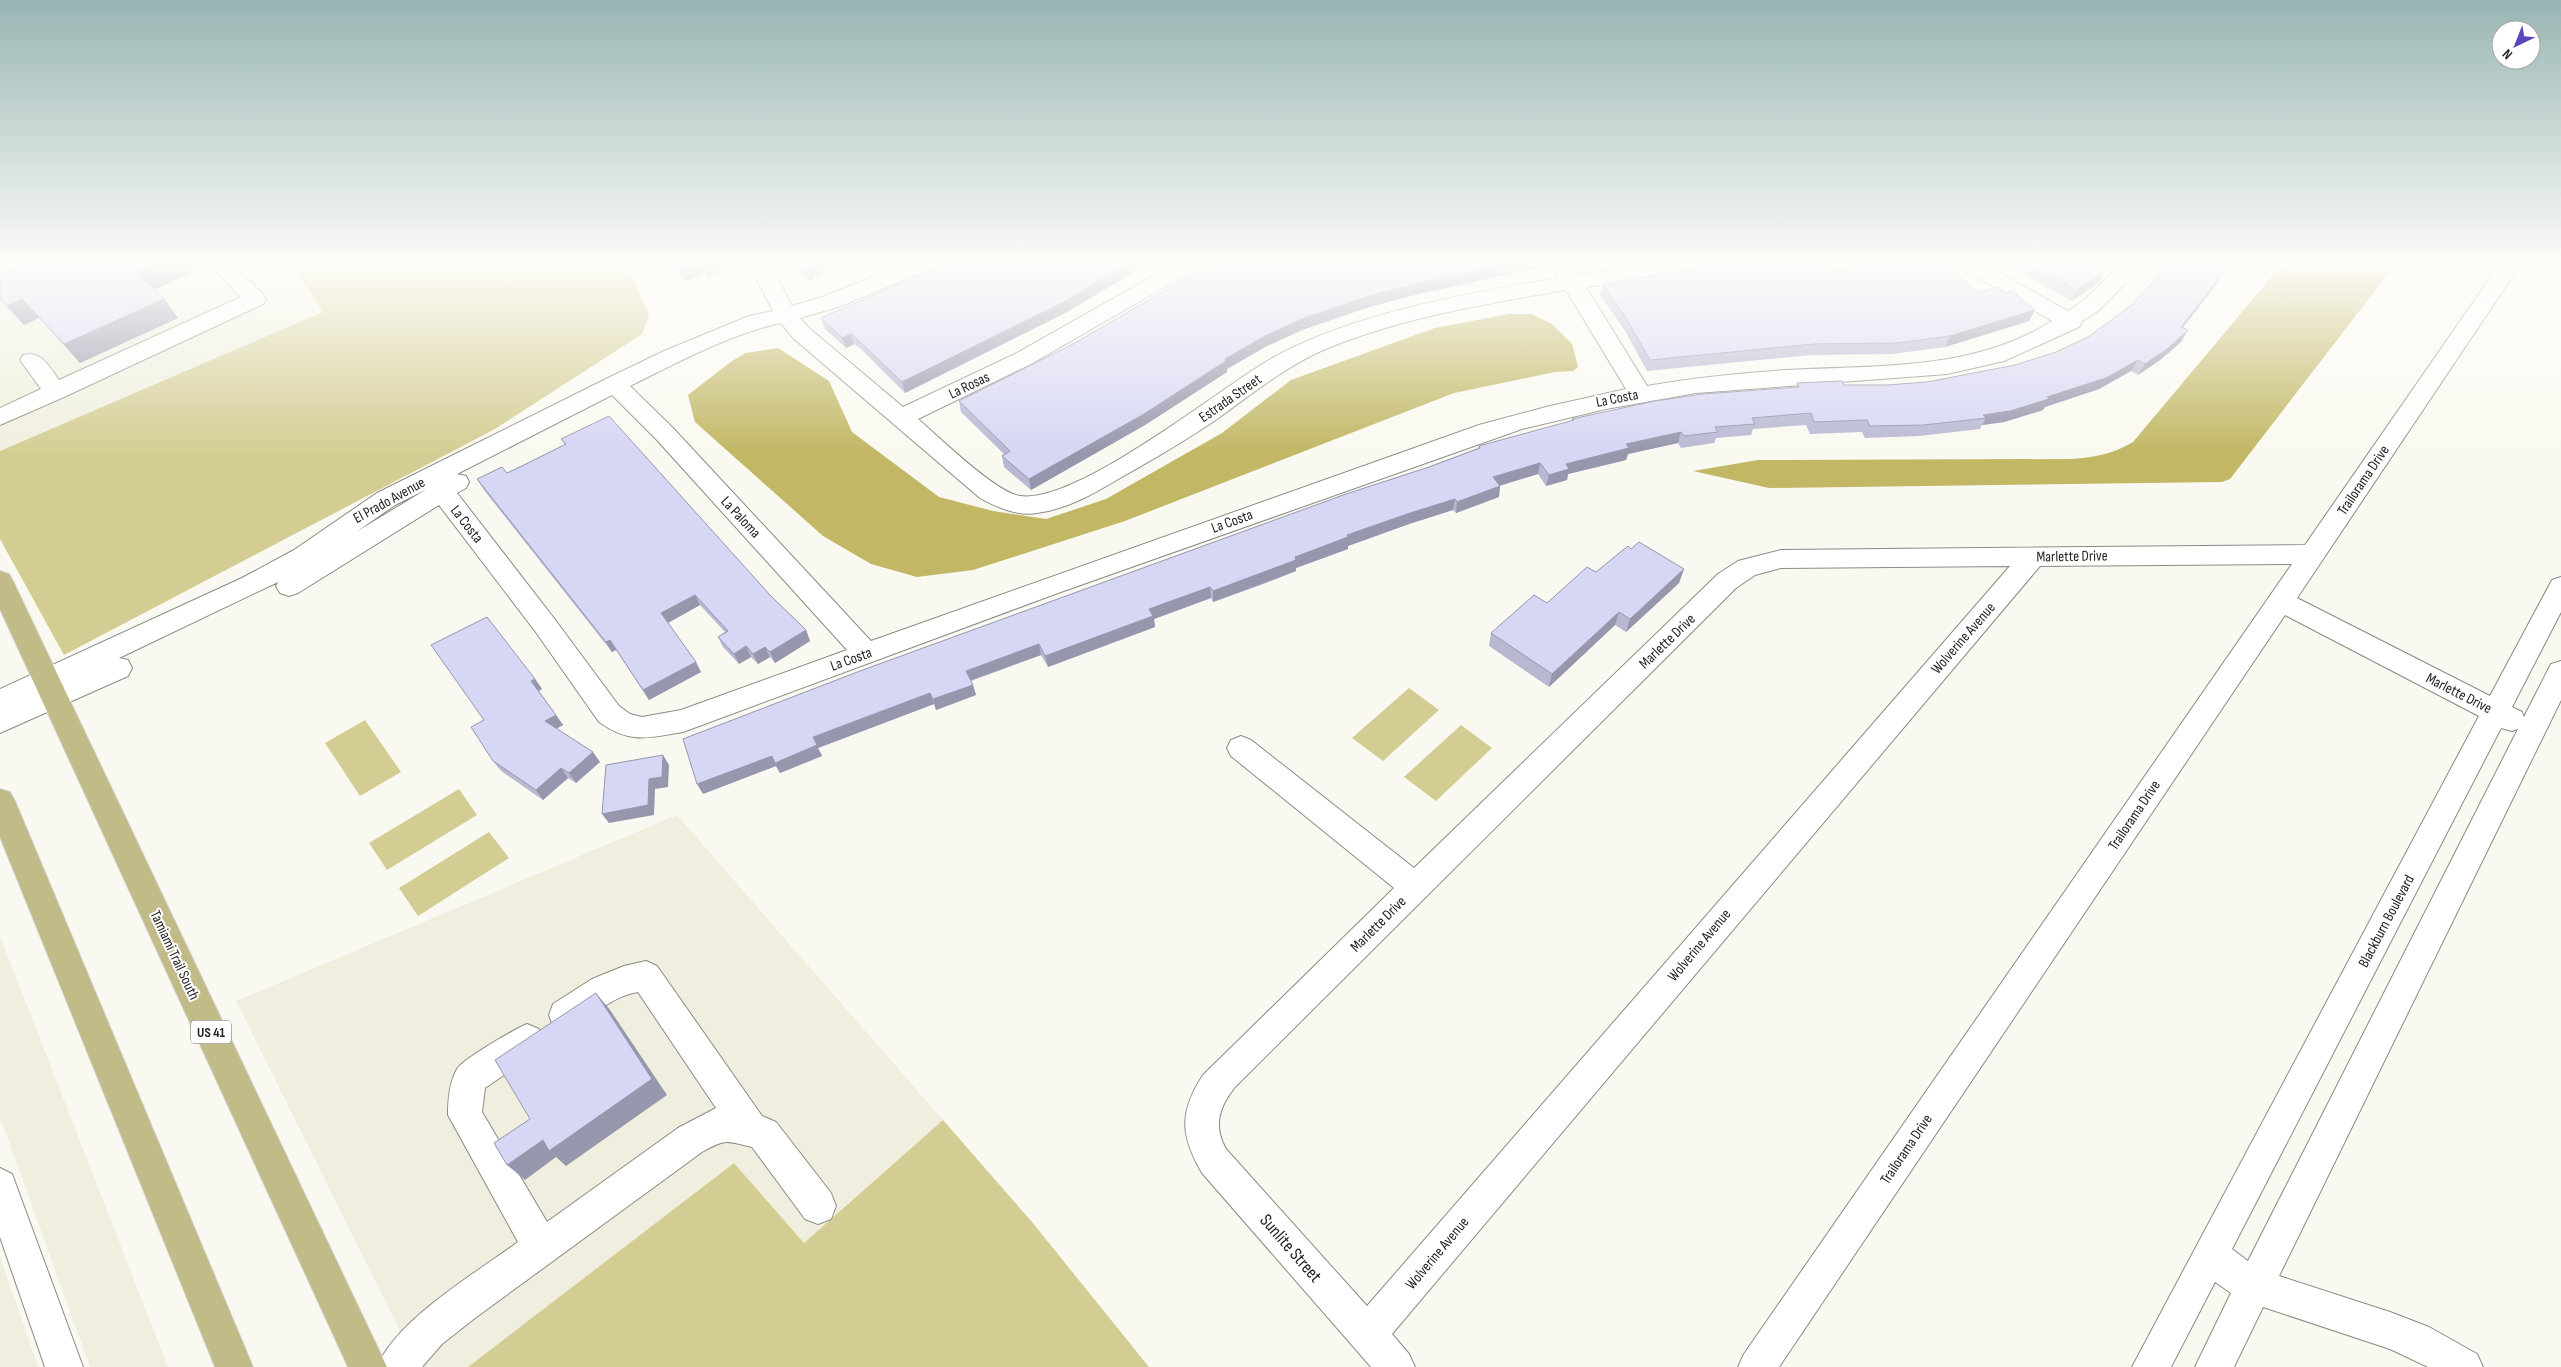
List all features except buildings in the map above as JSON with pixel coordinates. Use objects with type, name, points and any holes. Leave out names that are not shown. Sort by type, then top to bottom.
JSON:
[{"type":"main road","name":"US 41","points":[[0,581],[50,688]]},
{"type":"main road","name":"Tamiami Trail South","points":[[50,688],[368,1367]]},
{"type":"main road","points":[[0,801],[234,1367]]},
{"type":"street","points":[[0,417],[198,326]]},
{"type":"street","points":[[0,701],[50,688],[222,620],[436,484],[514,450],[619,389],[760,333],[770,326]]},
{"type":"street","name":"Estrada Street","points":[[795,326],[900,418],[996,497],[1014,505],[1038,505],[1070,494],[1130,462],[1199,419],[1275,366],[1321,344],[1378,326]]},
{"type":"street","name":"La Rosas","points":[[900,418],[1022,359],[1081,326]]},
{"type":"street","points":[[1598,326],[1640,393]]},
{"type":"street","name":"La Costa","points":[[436,484],[544,624],[603,707],[622,723],[642,728],[672,724],[1487,431],[1532,417],[1640,393],[1729,382],[1935,370],[2011,351],[2035,342],[2065,326]]},
{"type":"street","name":"Trailorama Drive","points":[[1757,1367],[2468,326]]},
{"type":"street","points":[[30,360],[56,392]]},
{"type":"street","name":"La Paloma","points":[[619,389],[866,653]]},
{"type":"street","name":"Marlette Drive","points":[[1201,1122],[1203,1106],[1208,1093],[1223,1076],[1727,581],[1747,568],[1781,559],[2312,554]]},
{"type":"street","name":"Wolverine Avenue","points":[[1367,1335],[2033,557]]},
{"type":"street","name":"Blackburn Boulevard","points":[[2151,1367],[2561,587]]},
{"type":"street","name":"Marlette Drive","points":[[2280,602],[2496,712],[2532,728]]},
{"type":"street","points":[[2214,1367],[2256,1287],[2561,672]]},
{"type":"street","points":[[0,722],[50,688]]},
{"type":"street","points":[[1241,748],[1415,887]]},
{"type":"street","points":[[541,1247],[465,1115],[465,1099],[470,1078],[598,993],[630,977],[646,976],[751,1130]]},
{"type":"street","name":"Sunlite Street","points":[[1201,1122],[1207,1150],[1214,1161],[1396,1367]]},
{"type":"street","points":[[396,1367],[429,1330],[690,1140],[718,1124],[738,1125],[764,1134],[818,1206]]},
{"type":"street","points":[[0,1186],[64,1367]]},
{"type":"street","points":[[2210,1255],[2256,1287],[2351,1317],[2440,1351],[2464,1367]]},
{"type":"shaded area","points":[[0,326],[292,326],[0,451]]},
{"type":"shaded area","points":[[291,326],[645,326],[642,334],[495,429],[64,655],[0,539],[0,451]]},
{"type":"shaded area","points":[[1447,326],[1554,326],[1572,344],[1578,367],[1573,371],[1555,372],[1454,393],[1125,521],[973,570],[917,577],[871,564],[823,536],[695,422],[688,395],[732,361],[746,353],[778,348],[829,381],[852,432],[939,497],[993,511],[1046,519],[1106,499],[1222,433],[1291,380],[1435,328]]},
{"type":"shaded area","points":[[2230,326],[2348,326],[2230,479],[2222,482],[1769,488],[1693,471],[1758,460],[2072,459],[2111,452],[2133,442]]},
{"type":"shaded area","points":[[1409,688],[1439,710],[1383,761],[1352,738]]},
{"type":"shaded area","points":[[365,720],[401,772],[360,796],[325,743]]},
{"type":"shaded area","points":[[1461,725],[1492,748],[1436,801],[1404,777]]},
{"type":"shaded area","points":[[459,789],[477,815],[387,870],[369,843]]},
{"type":"shaded area","points":[[677,815],[943,1120],[804,1243],[734,1163],[468,1367],[418,1367],[236,1001]]},
{"type":"shaded area","points":[[489,832],[509,858],[418,916],[399,888]]},
{"type":"shaded area","points":[[0,936],[168,1367],[90,1367],[0,1117]]},
{"type":"shaded area","points":[[943,1120],[1032,1222],[1149,1367],[468,1367],[734,1163],[804,1243]]},
{"type":"shaded area","points":[[0,1256],[38,1367],[0,1367]]}]
